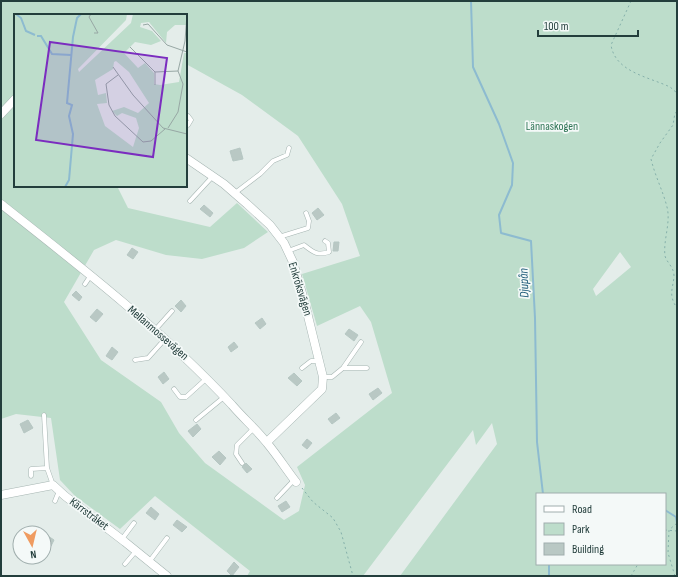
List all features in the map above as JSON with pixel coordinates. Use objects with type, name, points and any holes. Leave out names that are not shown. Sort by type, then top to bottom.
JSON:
[{"type":"street","points":[[1,114],[14,100]]},
{"type":"street","name":"Enkröksvägen","points":[[187,159],[235,193],[270,225],[279,237],[293,262],[323,377]]},
{"type":"street","name":"Mellanmossevägen","points":[[1,204],[91,275],[165,338],[207,378],[267,442],[295,480]]},
{"type":"street","points":[[267,442],[322,389],[323,377]]},
{"type":"street","points":[[1,494],[56,488]]},
{"type":"street","name":"Kärrstråket","points":[[56,488],[166,576]]},
{"type":"lane","points":[[187,126],[191,120],[188,116]]},
{"type":"lane","points":[[235,193],[273,162],[287,155],[289,148]]},
{"type":"lane","points":[[190,201],[213,176]]},
{"type":"lane","points":[[279,237],[308,228],[309,221],[306,213]]},
{"type":"lane","points":[[287,251],[304,245],[315,254],[329,252],[328,243],[325,241]]},
{"type":"lane","points":[[85,284],[91,275]]},
{"type":"lane","points":[[155,330],[172,311]]},
{"type":"lane","points":[[135,360],[148,358],[165,338]]},
{"type":"lane","points":[[323,377],[332,377],[344,368],[361,342]]},
{"type":"lane","points":[[302,368],[311,361],[319,361]]},
{"type":"lane","points":[[344,368],[367,368]]},
{"type":"lane","points":[[174,389],[180,397],[186,397],[207,378]]},
{"type":"lane","points":[[196,420],[224,397]]},
{"type":"lane","points":[[44,415],[47,468],[56,488],[55,501]]},
{"type":"lane","points":[[242,463],[236,454],[237,445],[254,428]]},
{"type":"lane","points":[[31,476],[31,470],[47,468]]},
{"type":"lane","points":[[278,498],[295,480]]},
{"type":"lane","points":[[122,540],[134,523]]},
{"type":"lane","points":[[149,562],[167,538]]},
{"type":"lane","points":[[125,564],[136,551]]},
{"type":"path","points":[[631,1],[611,45],[612,52],[630,71],[670,87],[675,91],[677,96]]},
{"type":"path","points":[[677,112],[675,113],[673,125],[660,143],[652,159],[667,207],[668,222],[665,243],[666,257],[673,269],[674,275],[671,293],[674,304],[677,308]]},
{"type":"path","points":[[295,480],[313,502],[333,518],[341,532],[353,576]]},
{"type":"path","points":[[669,530],[677,523]]},
{"type":"path","points":[[669,530],[677,531]]},
{"type":"path","points":[[669,530],[670,536],[668,553],[675,576]]},
{"type":"path","points":[[631,576],[637,565]]},
{"type":"green space","name":"Lännaskogen","points":[[1,1],[677,1],[677,576],[400,576],[497,444],[492,423],[476,445],[473,430],[363,576],[247,576],[250,571],[155,496],[120,529],[75,496],[60,480],[51,418],[16,414],[1,419]],"holes":[[[14,14],[187,14],[187,65],[242,95],[298,136],[342,204],[360,256],[302,274],[317,326],[360,306],[371,322],[392,393],[297,467],[305,485],[299,511],[284,520],[205,463],[179,433],[161,402],[101,360],[64,302],[94,250],[116,240],[166,255],[202,259],[244,248],[268,232],[237,203],[210,227],[128,208],[118,187],[14,187]],[[620,252],[631,267],[596,296],[593,289]]]},
{"type":"building","points":[[240,148],[243,159],[233,161],[230,151]]},
{"type":"building","points":[[204,205],[213,213],[210,217],[200,209]]},
{"type":"building","points":[[318,208],[324,215],[317,220],[312,213]]},
{"type":"building","points":[[334,242],[339,242],[338,251],[333,251]]},
{"type":"building","points":[[132,248],[138,252],[133,259],[127,255]]},
{"type":"building","points":[[76,291],[82,297],[79,301],[72,295]]},
{"type":"building","points":[[181,300],[186,306],[181,312],[175,306]]},
{"type":"building","points":[[97,309],[103,314],[96,322],[90,317]]},
{"type":"building","points":[[262,318],[266,324],[260,329],[255,323]]},
{"type":"building","points":[[349,329],[358,335],[354,341],[345,334]]},
{"type":"building","points":[[234,342],[238,347],[231,352],[228,347]]},
{"type":"building","points":[[112,347],[118,352],[112,360],[106,356]]},
{"type":"building","points":[[164,372],[169,379],[163,384],[158,377]]},
{"type":"building","points":[[294,373],[302,381],[297,386],[288,378]]},
{"type":"building","points":[[378,388],[382,393],[373,400],[369,394]]},
{"type":"building","points":[[336,413],[340,418],[332,424],[328,419]]},
{"type":"building","points":[[28,420],[33,428],[24,433],[20,424]]},
{"type":"building","points":[[197,424],[201,429],[193,437],[188,431]]},
{"type":"building","points":[[307,439],[312,443],[307,449],[302,445]]},
{"type":"building","points":[[219,451],[226,458],[220,465],[212,457]]},
{"type":"building","points":[[246,463],[252,469],[247,473],[242,467]]},
{"type":"building","points":[[286,501],[290,507],[282,512],[278,506]]},
{"type":"building","points":[[151,507],[159,514],[155,520],[146,513]]},
{"type":"building","points":[[177,520],[187,527],[182,532],[173,525]]},
{"type":"building","points":[[234,562],[239,567],[232,576],[227,571]]},
{"type":"waterway","name":"Djupån","points":[[471,1],[473,67],[499,124],[513,163],[512,185],[499,215],[501,233],[531,241],[535,318],[537,442],[543,493]]},
{"type":"waterway","name":"Djupån","points":[[666,511],[676,517],[677,523]]},
{"type":"waterway","name":"Djupån","points":[[549,565],[549,576]]}]
